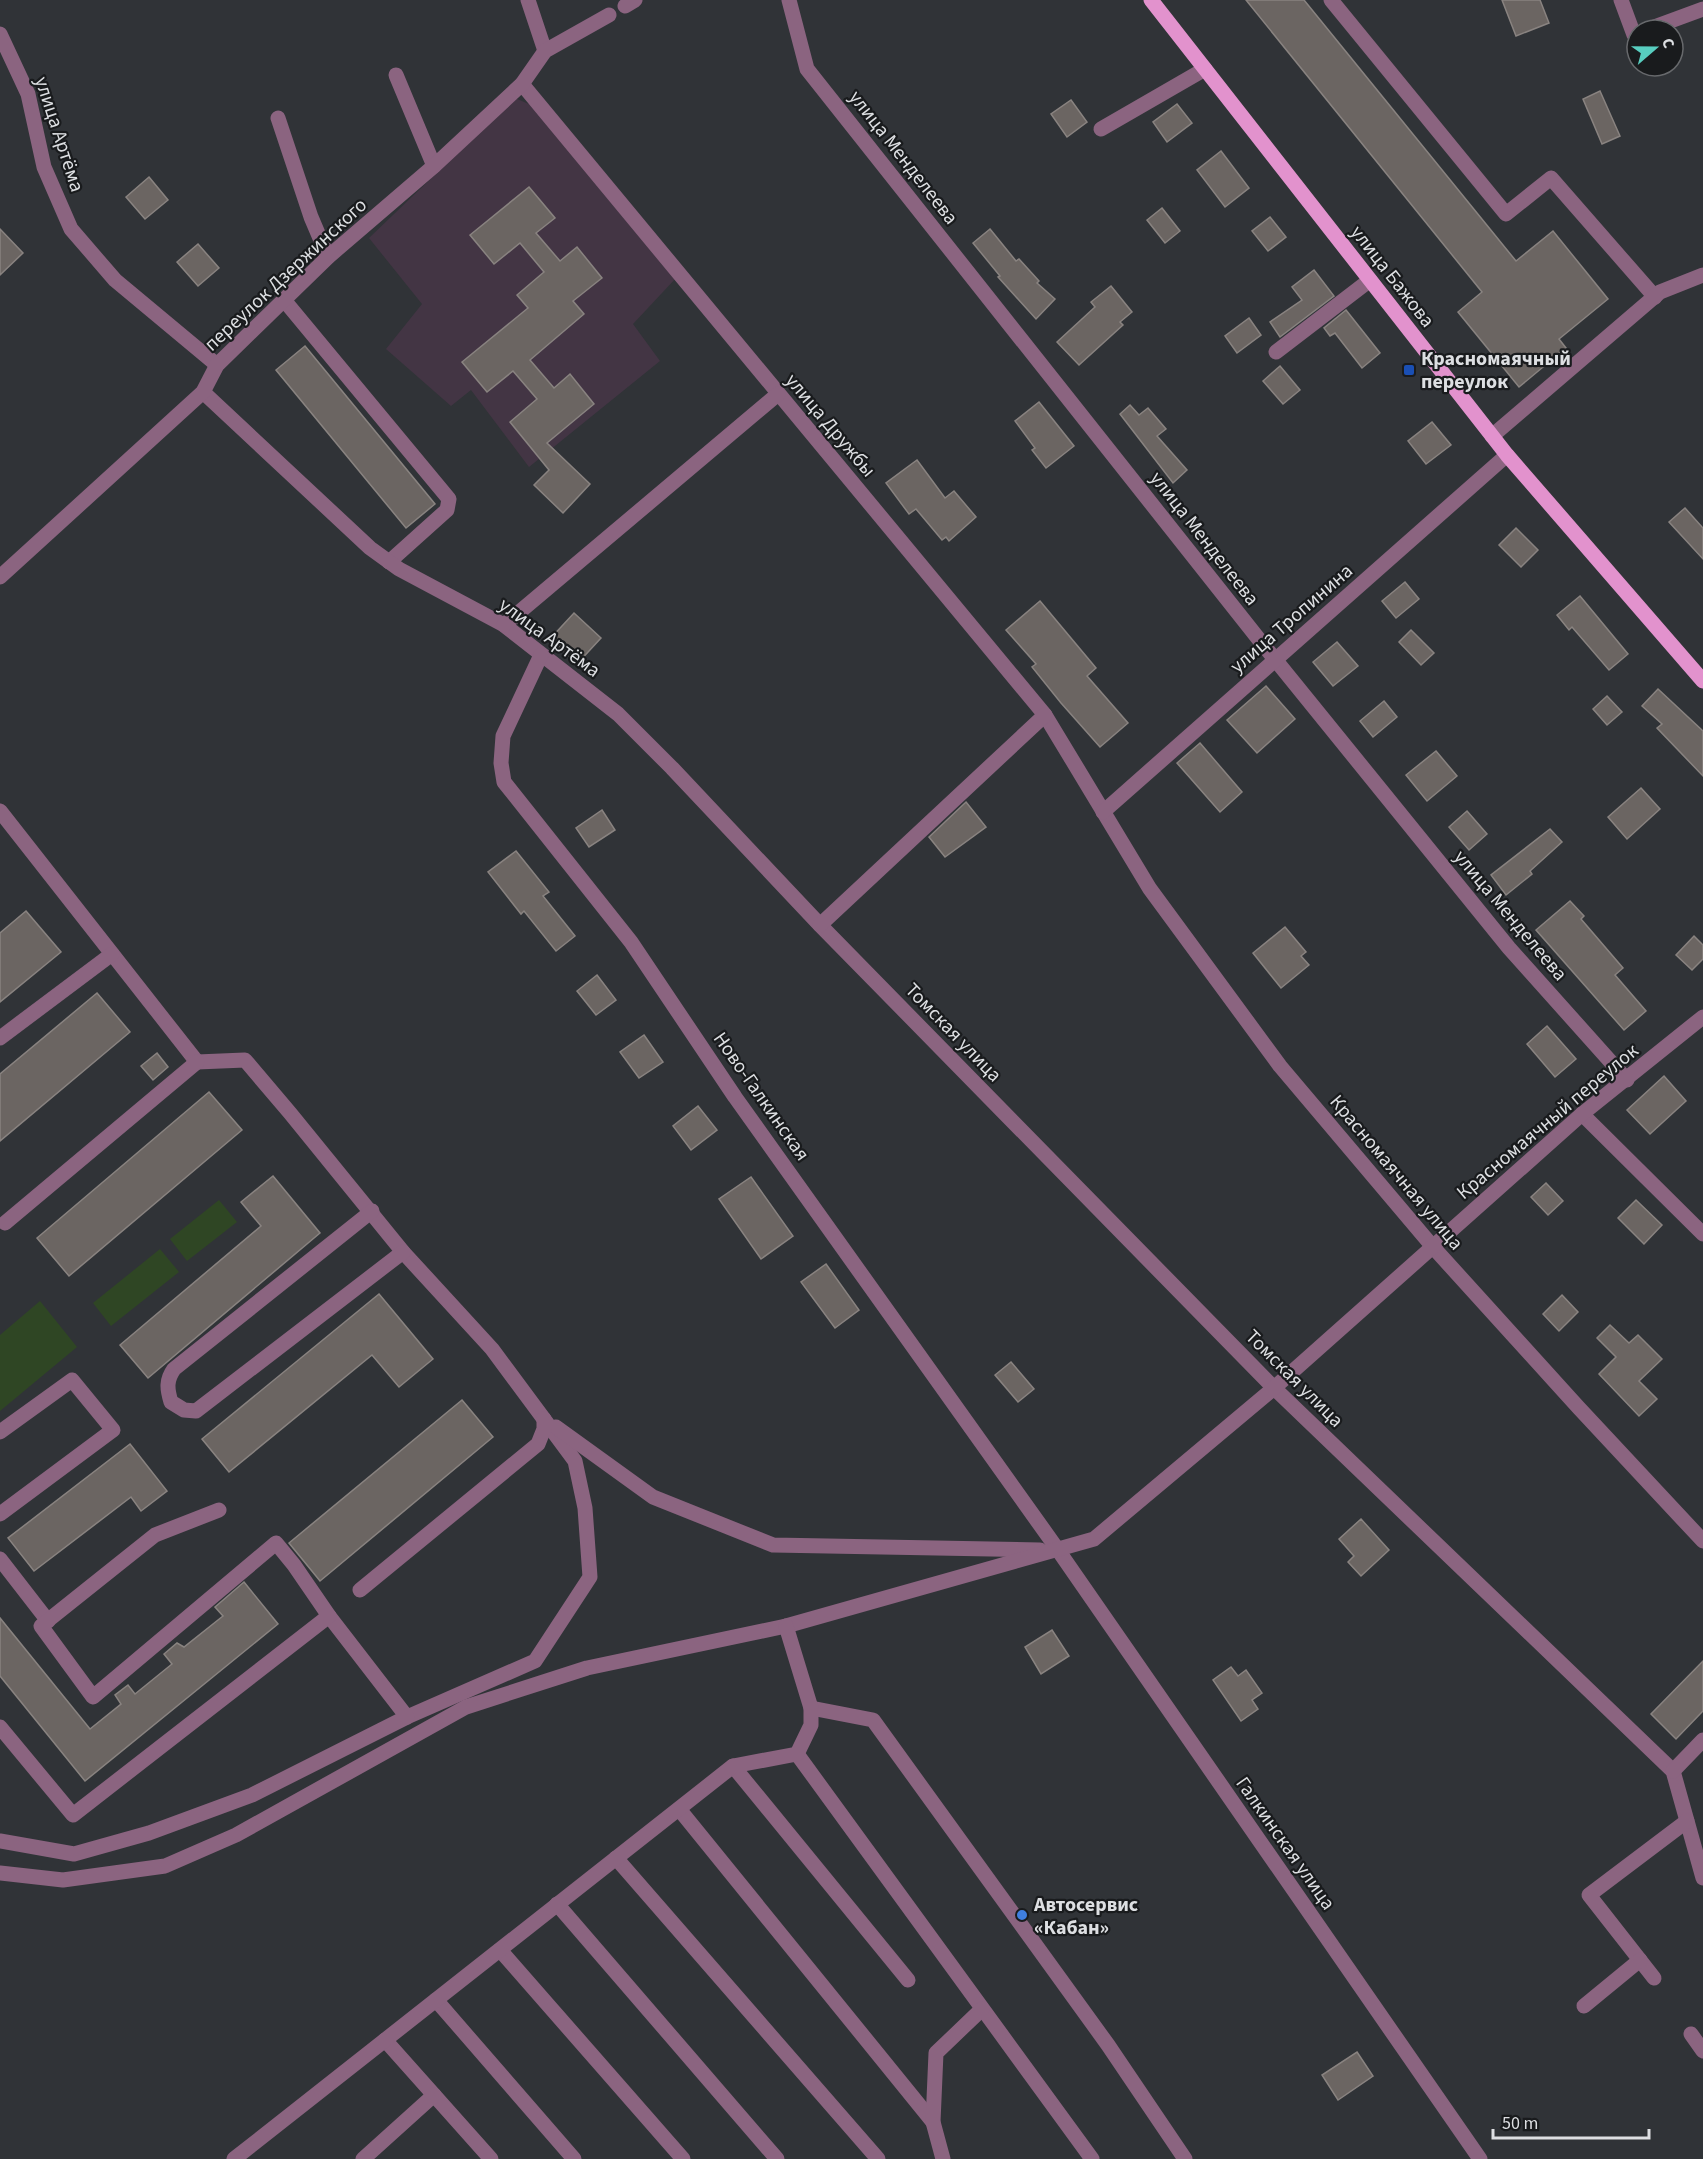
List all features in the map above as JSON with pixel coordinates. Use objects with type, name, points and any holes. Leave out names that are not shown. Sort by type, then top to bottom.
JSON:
[{"type":"main road","name":"улица Бажова","points":[[1151,0],[1507,455],[1703,681]]},
{"type":"street","points":[[528,0],[545,51]]},
{"type":"street","name":"улица Менделеева","points":[[789,0],[807,69],[1275,660],[1509,948],[1627,1080]]},
{"type":"street","points":[[1330,0],[1506,214],[1551,178],[1655,297]]},
{"type":"street","points":[[1621,0],[1628,18]]},
{"type":"street","points":[[1679,18],[1703,9]]},
{"type":"street","name":"переулок Дзержинского","points":[[0,577],[203,392],[217,365],[328,257],[435,166],[522,84],[545,51],[609,15]]},
{"type":"street","name":"улица Артёма","points":[[0,34],[28,94],[44,167],[71,229],[115,280],[217,365]]},
{"type":"street","points":[[1101,129],[1205,69]]},
{"type":"street","points":[[396,75],[435,166]]},
{"type":"street","name":"улица Дружбы","points":[[522,84],[1045,715],[1099,806]]},
{"type":"street","points":[[278,118],[311,217],[328,257]]},
{"type":"street","points":[[1492,436],[1660,292],[1703,275]]},
{"type":"street","points":[[1276,352],[1370,280]]},
{"type":"street","points":[[284,300],[449,499],[447,510],[389,562]]},
{"type":"street","name":"улица Артёма","points":[[203,392],[370,548],[389,562],[504,625],[618,714],[820,924]]},
{"type":"street","points":[[504,625],[778,394]]},
{"type":"street","name":"улица Тропинина","points":[[1099,806],[1275,660],[1507,455]]},
{"type":"street","name":"Ново-Галкинская","points":[[541,655],[503,736],[501,763],[504,782],[630,942],[735,1097],[1058,1550]]},
{"type":"street","points":[[820,924],[1045,715]]},
{"type":"street","name":"Красномаячная улица","points":[[1099,806],[1150,889],[1280,1066],[1433,1247],[1703,1541]]},
{"type":"street","points":[[0,812],[197,1062]]},
{"type":"street","name":"Томская улица","points":[[820,924],[1274,1389],[1673,1771]]},
{"type":"street","points":[[0,1038],[112,954]]},
{"type":"street","name":"Красномаячный переулок","points":[[0,1873],[63,1880],[165,1866],[236,1835],[466,1707],[587,1668],[786,1626],[1094,1539],[1274,1389],[1582,1114],[1703,1017]]},
{"type":"street","points":[[0,1841],[74,1854],[149,1833],[252,1795],[407,1717],[535,1661],[590,1577],[585,1508],[575,1461],[492,1349],[403,1252],[372,1211],[244,1060],[197,1062],[5,1223]]},
{"type":"street","points":[[1582,1114],[1703,1234]]},
{"type":"street","points":[[372,1211],[174,1370],[168,1377],[171,1402],[184,1410],[196,1411],[403,1252]]},
{"type":"street","points":[[0,1432],[72,1380],[113,1430],[0,1514]]},
{"type":"street","points":[[544,1419],[653,1497],[773,1545],[1058,1550]]},
{"type":"street","points":[[360,1590],[538,1443],[544,1429],[544,1419]]},
{"type":"street","points":[[219,1510],[155,1535],[41,1626],[93,1697],[276,1543],[407,1717]]},
{"type":"street","name":"Галкинская улица","points":[[1058,1550],[1480,2159]]},
{"type":"street","points":[[0,1559],[48,1621]]},
{"type":"street","points":[[0,1727],[73,1815],[329,1616]]},
{"type":"street","points":[[786,1626],[811,1708],[811,1725],[797,1754]]},
{"type":"street","points":[[811,1708],[873,1720],[1108,2045],[1185,2159]]},
{"type":"street","points":[[1703,1740],[1673,1771],[1703,1878]]},
{"type":"street","points":[[234,2159],[733,1767],[797,1754]]},
{"type":"street","points":[[797,1754],[1092,2159]]},
{"type":"street","points":[[733,1767],[908,1980]]},
{"type":"street","points":[[679,1809],[933,2122]]},
{"type":"street","points":[[1654,1978],[1589,1895],[1687,1821]]},
{"type":"street","points":[[616,1858],[878,2159]]},
{"type":"street","points":[[557,1904],[777,2159]]},
{"type":"street","points":[[500,1950],[683,2159]]},
{"type":"street","points":[[1584,2006],[1640,1960]]},
{"type":"street","points":[[436,2000],[574,2159]]},
{"type":"street","points":[[943,2159],[933,2122],[936,2053],[982,2009]]},
{"type":"street","points":[[1691,2034],[1703,2051]]},
{"type":"street","points":[[385,2040],[486,2157]]},
{"type":"street","points":[[363,2159],[434,2095]]},
{"type":"shaded area","points":[[515,98],[531,105],[676,278],[633,324],[660,361],[529,467],[471,390],[451,406],[386,349],[422,304],[369,238]]},
{"type":"green space","points":[[219,1200],[237,1222],[187,1261],[170,1239]]},
{"type":"green space","points":[[160,1249],[179,1272],[111,1326],[93,1303]]},
{"type":"green space","points":[[40,1301],[77,1347],[0,1411],[0,1335]]},
{"type":"building","points":[[1246,0],[1304,0],[1516,261],[1553,231],[1608,299],[1559,339],[1566,348],[1519,387],[1458,312],[1482,292]]},
{"type":"building","points":[[1502,0],[1540,0],[1549,23],[1516,36]]},
{"type":"building","points":[[1600,91],[1620,136],[1602,144],[1583,99]]},
{"type":"building","points":[[1071,100],[1087,122],[1067,137],[1051,114]]},
{"type":"building","points":[[1177,104],[1192,123],[1167,142],[1153,122]]},
{"type":"building","points":[[1221,151],[1249,188],[1225,207],[1197,170]]},
{"type":"building","points":[[149,177],[168,200],[145,219],[126,197]]},
{"type":"building","points":[[529,187],[555,218],[536,233],[560,261],[577,247],[602,278],[573,301],[584,314],[530,360],[554,388],[570,374],[594,404],[547,443],[590,484],[563,513],[534,485],[549,470],[510,422],[537,399],[513,371],[487,392],[462,362],[528,308],[517,295],[544,272],[520,243],[494,264],[470,235]]},
{"type":"building","points":[[1162,208],[1180,231],[1165,243],[1147,220]]},
{"type":"building","points":[[1270,217],[1286,237],[1268,251],[1252,231]]},
{"type":"building","points":[[0,229],[23,253],[0,275]]},
{"type":"building","points":[[990,229],[1016,261],[1019,259],[1039,281],[1037,283],[1055,299],[1036,319],[998,277],[1000,276],[973,243]]},
{"type":"building","points":[[198,244],[219,268],[198,286],[177,262]]},
{"type":"building","points":[[1314,270],[1334,296],[1280,337],[1270,322],[1302,300],[1292,287]]},
{"type":"building","points":[[1111,286],[1132,312],[1120,322],[1123,325],[1079,365],[1057,342],[1095,307],[1091,302]]},
{"type":"building","points":[[1346,310],[1380,353],[1362,368],[1335,333],[1330,336],[1324,328]]},
{"type":"building","points":[[1249,318],[1261,335],[1237,353],[1225,336]]},
{"type":"building","points":[[305,346],[435,504],[406,528],[276,370]]},
{"type":"building","points":[[1280,366],[1300,390],[1283,404],[1263,381]]},
{"type":"building","points":[[1039,402],[1074,446],[1046,468],[1032,450],[1035,448],[1015,421]]},
{"type":"building","points":[[1130,405],[1139,415],[1148,408],[1166,429],[1157,436],[1187,470],[1173,483],[1120,414]]},
{"type":"building","points":[[1432,422],[1451,445],[1426,464],[1408,441]]},
{"type":"building","points":[[917,460],[945,498],[954,491],[976,517],[949,541],[946,537],[942,540],[916,509],[909,514],[886,483]]},
{"type":"building","points":[[1685,508],[1703,528],[1703,559],[1669,522]]},
{"type":"building","points":[[1516,528],[1538,550],[1521,567],[1499,545]]},
{"type":"building","points":[[1405,582],[1419,599],[1396,618],[1382,601]]},
{"type":"building","points":[[1580,596],[1628,654],[1609,670],[1572,627],[1569,630],[1557,615]]},
{"type":"building","points":[[1040,601],[1096,668],[1087,676],[1128,723],[1100,747],[1032,667],[1036,664],[1006,630]]},
{"type":"building","points":[[574,613],[601,638],[577,664],[550,639]]},
{"type":"building","points":[[1411,630],[1434,653],[1421,665],[1399,642]]},
{"type":"building","points":[[1337,642],[1358,666],[1333,686],[1313,662]]},
{"type":"building","points":[[1266,686],[1295,719],[1257,753],[1227,720]]},
{"type":"building","points":[[1658,689],[1703,731],[1703,776],[1657,728],[1662,724],[1642,706]]},
{"type":"building","points":[[1607,696],[1622,712],[1607,725],[1593,709]]},
{"type":"building","points":[[1384,701],[1397,717],[1373,737],[1360,721]]},
{"type":"building","points":[[1200,743],[1242,792],[1220,812],[1177,763]]},
{"type":"building","points":[[1436,751],[1457,776],[1427,801],[1406,775]]},
{"type":"building","points":[[1641,788],[1660,809],[1627,839],[1608,817]]},
{"type":"building","points":[[966,802],[986,827],[945,857],[929,837]]},
{"type":"building","points":[[602,810],[615,830],[589,847],[576,828]]},
{"type":"building","points":[[1467,811],[1487,834],[1469,850],[1449,827]]},
{"type":"building","points":[[1550,829],[1562,842],[1530,871],[1532,874],[1506,895],[1491,875]]},
{"type":"building","points":[[516,851],[549,892],[543,896],[575,936],[556,951],[524,911],[521,914],[488,872]]},
{"type":"building","points":[[1570,901],[1584,916],[1581,919],[1623,968],[1615,975],[1646,1011],[1624,1030],[1536,930]]},
{"type":"building","points":[[26,911],[61,952],[0,1002],[0,933]]},
{"type":"building","points":[[1285,927],[1306,952],[1301,956],[1309,965],[1281,988],[1253,953]]},
{"type":"building","points":[[1694,936],[1703,945],[1703,959],[1692,970],[1676,955]]},
{"type":"building","points":[[597,975],[616,1000],[596,1015],[577,991]]},
{"type":"building","points":[[97,993],[130,1032],[0,1141],[0,1074]]},
{"type":"building","points":[[1547,1026],[1576,1059],[1555,1077],[1527,1044]]},
{"type":"building","points":[[644,1035],[663,1062],[639,1078],[620,1052]]},
{"type":"building","points":[[157,1053],[168,1067],[153,1080],[141,1066]]},
{"type":"building","points":[[1664,1076],[1686,1101],[1650,1134],[1627,1110]]},
{"type":"building","points":[[209,1092],[242,1130],[69,1276],[37,1238]]},
{"type":"building","points":[[698,1106],[717,1130],[691,1150],[673,1126]]},
{"type":"building","points":[[273,1176],[320,1233],[148,1378],[120,1345],[261,1226],[241,1202]]},
{"type":"building","points":[[751,1177],[793,1236],[761,1259],[719,1199]]},
{"type":"building","points":[[1546,1183],[1563,1201],[1548,1215],[1531,1197]]},
{"type":"building","points":[[1636,1200],[1662,1225],[1644,1244],[1618,1218]]},
{"type":"building","points":[[826,1264],[859,1310],[835,1328],[801,1282]]},
{"type":"building","points":[[379,1294],[433,1359],[399,1387],[372,1355],[229,1472],[202,1439]]},
{"type":"building","points":[[1562,1295],[1578,1312],[1559,1331],[1543,1314]]},
{"type":"building","points":[[1610,1325],[1629,1343],[1638,1335],[1662,1359],[1639,1381],[1657,1399],[1639,1416],[1599,1374],[1616,1357],[1597,1338]]},
{"type":"building","points":[[1011,1362],[1034,1389],[1018,1402],[995,1375]]},
{"type":"building","points":[[462,1400],[493,1437],[320,1581],[289,1543]]},
{"type":"building","points":[[130,1444],[167,1491],[141,1511],[131,1497],[34,1571],[8,1538]]},
{"type":"building","points":[[1361,1519],[1389,1550],[1361,1576],[1348,1562],[1354,1556],[1339,1539]]},
{"type":"building","points":[[244,1582],[278,1624],[85,1781],[0,1676],[0,1618],[90,1729],[121,1704],[115,1695],[128,1685],[135,1694],[172,1664],[164,1654],[177,1643],[184,1647],[223,1616],[215,1607]]},
{"type":"building","points":[[1052,1630],[1069,1656],[1041,1674],[1025,1647]]},
{"type":"building","points":[[1703,1661],[1703,1711],[1676,1739],[1651,1714]]},
{"type":"building","points":[[1231,1667],[1238,1676],[1246,1670],[1262,1693],[1252,1700],[1258,1709],[1241,1721],[1213,1680]]},
{"type":"building","points":[[1357,2052],[1373,2076],[1338,2100],[1322,2075]]},
{"type":"place","name":"Красномаячный переулок","points":[[1409,370]]},
{"type":"place","name":"Автосервис «Кабан»","points":[[1022,1915]]}]
